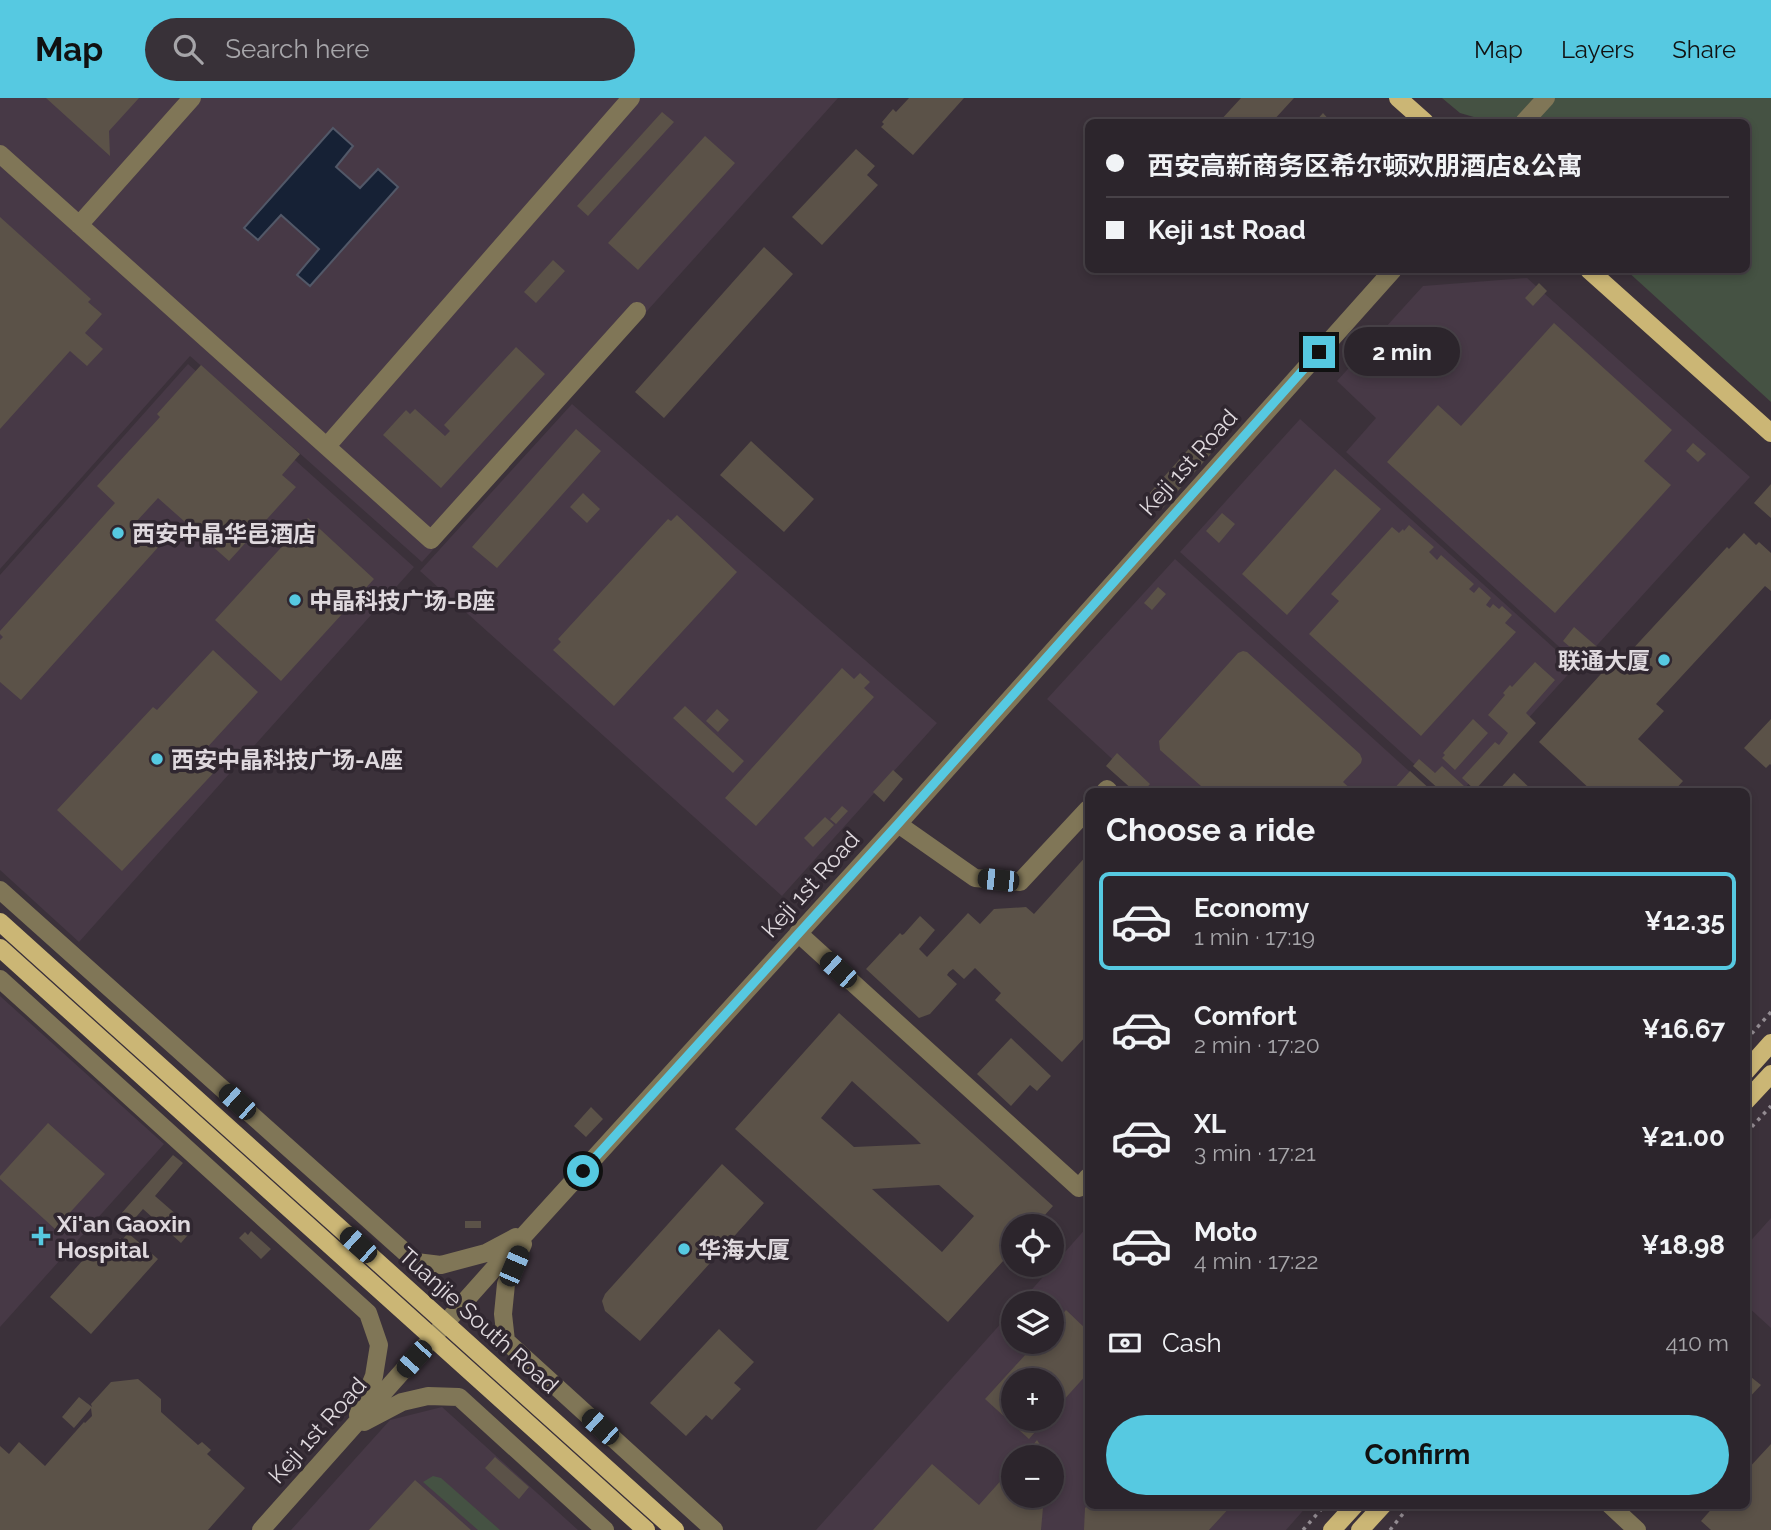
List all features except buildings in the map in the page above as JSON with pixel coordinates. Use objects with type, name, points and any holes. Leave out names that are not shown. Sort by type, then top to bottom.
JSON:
[{"type":"main road","points":[[1398,98],[1422,119]]},
{"type":"main road","points":[[1592,273],[1771,433]]},
{"type":"main road","name":"Tuanjie South Road","points":[[0,922],[675,1530]]},
{"type":"main road","name":"Tuanjie South Road","points":[[0,948],[646,1530]]},
{"type":"main road","points":[[1750,1067],[1771,1043]]},
{"type":"main road","points":[[1750,1097],[1771,1074]]},
{"type":"main road","points":[[1332,1530],[1351,1509]]},
{"type":"main road","points":[[1360,1530],[1379,1509]]},
{"type":"street","points":[[79,225],[192,98]]},
{"type":"street","points":[[1527,119],[1546,98]]},
{"type":"street","points":[[327,446],[620,102]]},
{"type":"street","points":[[0,154],[431,540],[637,311]]},
{"type":"street","name":"Keji 1st Road","points":[[261,1530],[1390,273]]},
{"type":"street","points":[[898,824],[975,878],[1020,882],[1085,812]]},
{"type":"street","points":[[0,891],[416,1262],[441,1265],[486,1253],[529,1231]]},
{"type":"street","points":[[798,933],[1079,1188],[1085,1181]]},
{"type":"street","points":[[0,979],[368,1313],[379,1345],[374,1376],[353,1428]]},
{"type":"street","points":[[529,1231],[506,1284],[503,1314],[506,1341],[714,1530]]},
{"type":"street","points":[[353,1428],[402,1402],[428,1396],[459,1397],[605,1530]]},
{"type":"street","points":[[1614,1509],[1637,1530]]},
{"type":"path","points":[[1750,1036],[1771,1012]]},
{"type":"path","points":[[1750,1129],[1771,1106]]},
{"type":"path","points":[[1303,1530],[1321,1509]]},
{"type":"path","points":[[1390,1530],[1407,1509]]},
{"type":"shaded area","points":[[0,98],[838,98],[422,562],[190,356],[0,569]]},
{"type":"shaded area","points":[[1527,278],[1750,477],[1579,665],[1346,452],[1376,418],[1337,381],[1423,286]]},
{"type":"shaded area","points":[[188,364],[414,567],[79,942],[0,870],[0,575]]},
{"type":"shaded area","points":[[572,404],[937,723],[782,896],[420,571]]},
{"type":"shaded area","points":[[1300,419],[1575,667],[1465,788],[1441,788],[1180,552]]},
{"type":"shaded area","points":[[1175,559],[1428,788],[1144,788],[1047,699]]},
{"type":"shaded area","name":"Xi'an Gaoxin Hospital","points":[[0,996],[164,1144],[0,1327]]},
{"type":"shaded area","points":[[1771,1218],[1771,1328],[1750,1309],[1750,1242]]},
{"type":"shaded area","points":[[1085,1229],[1085,1509],[1304,1509],[1286,1530],[816,1530],[1001,1323],[1001,1354],[1064,1354],[1064,1291],[1030,1291],[1043,1277],[1064,1277],[1064,1253]]},
{"type":"shaded area","points":[[442,1407],[578,1530],[291,1530],[390,1420]]},
{"type":"green space","points":[[1442,98],[1771,98],[1771,402],[1629,273],[1750,273],[1750,119],[1481,119],[1460,113]]},
{"type":"green space","points":[[433,1476],[441,1478],[500,1530],[478,1530],[423,1482]]},
{"type":"water","points":[[333,128],[353,146],[336,167],[360,188],[378,169],[398,187],[310,286],[297,275],[319,249],[281,215],[258,240],[244,228]]},
{"type":"place","name":"西安中晶华邑酒店","points":[[118,533]]},
{"type":"place","name":"中晶科技广场-B座","points":[[295,600]]},
{"type":"place","name":"联通大厦","points":[[1664,660]]},
{"type":"place","name":"西安中晶科技广场-A座","points":[[157,759]]},
{"type":"place","name":"Xi'an Gaoxin Hospital","points":[[41,1236]]},
{"type":"place","name":"华海大厦","points":[[684,1249]]},
{"type":"route","points":[[583,1171],[898,824],[1319,352]]}]
